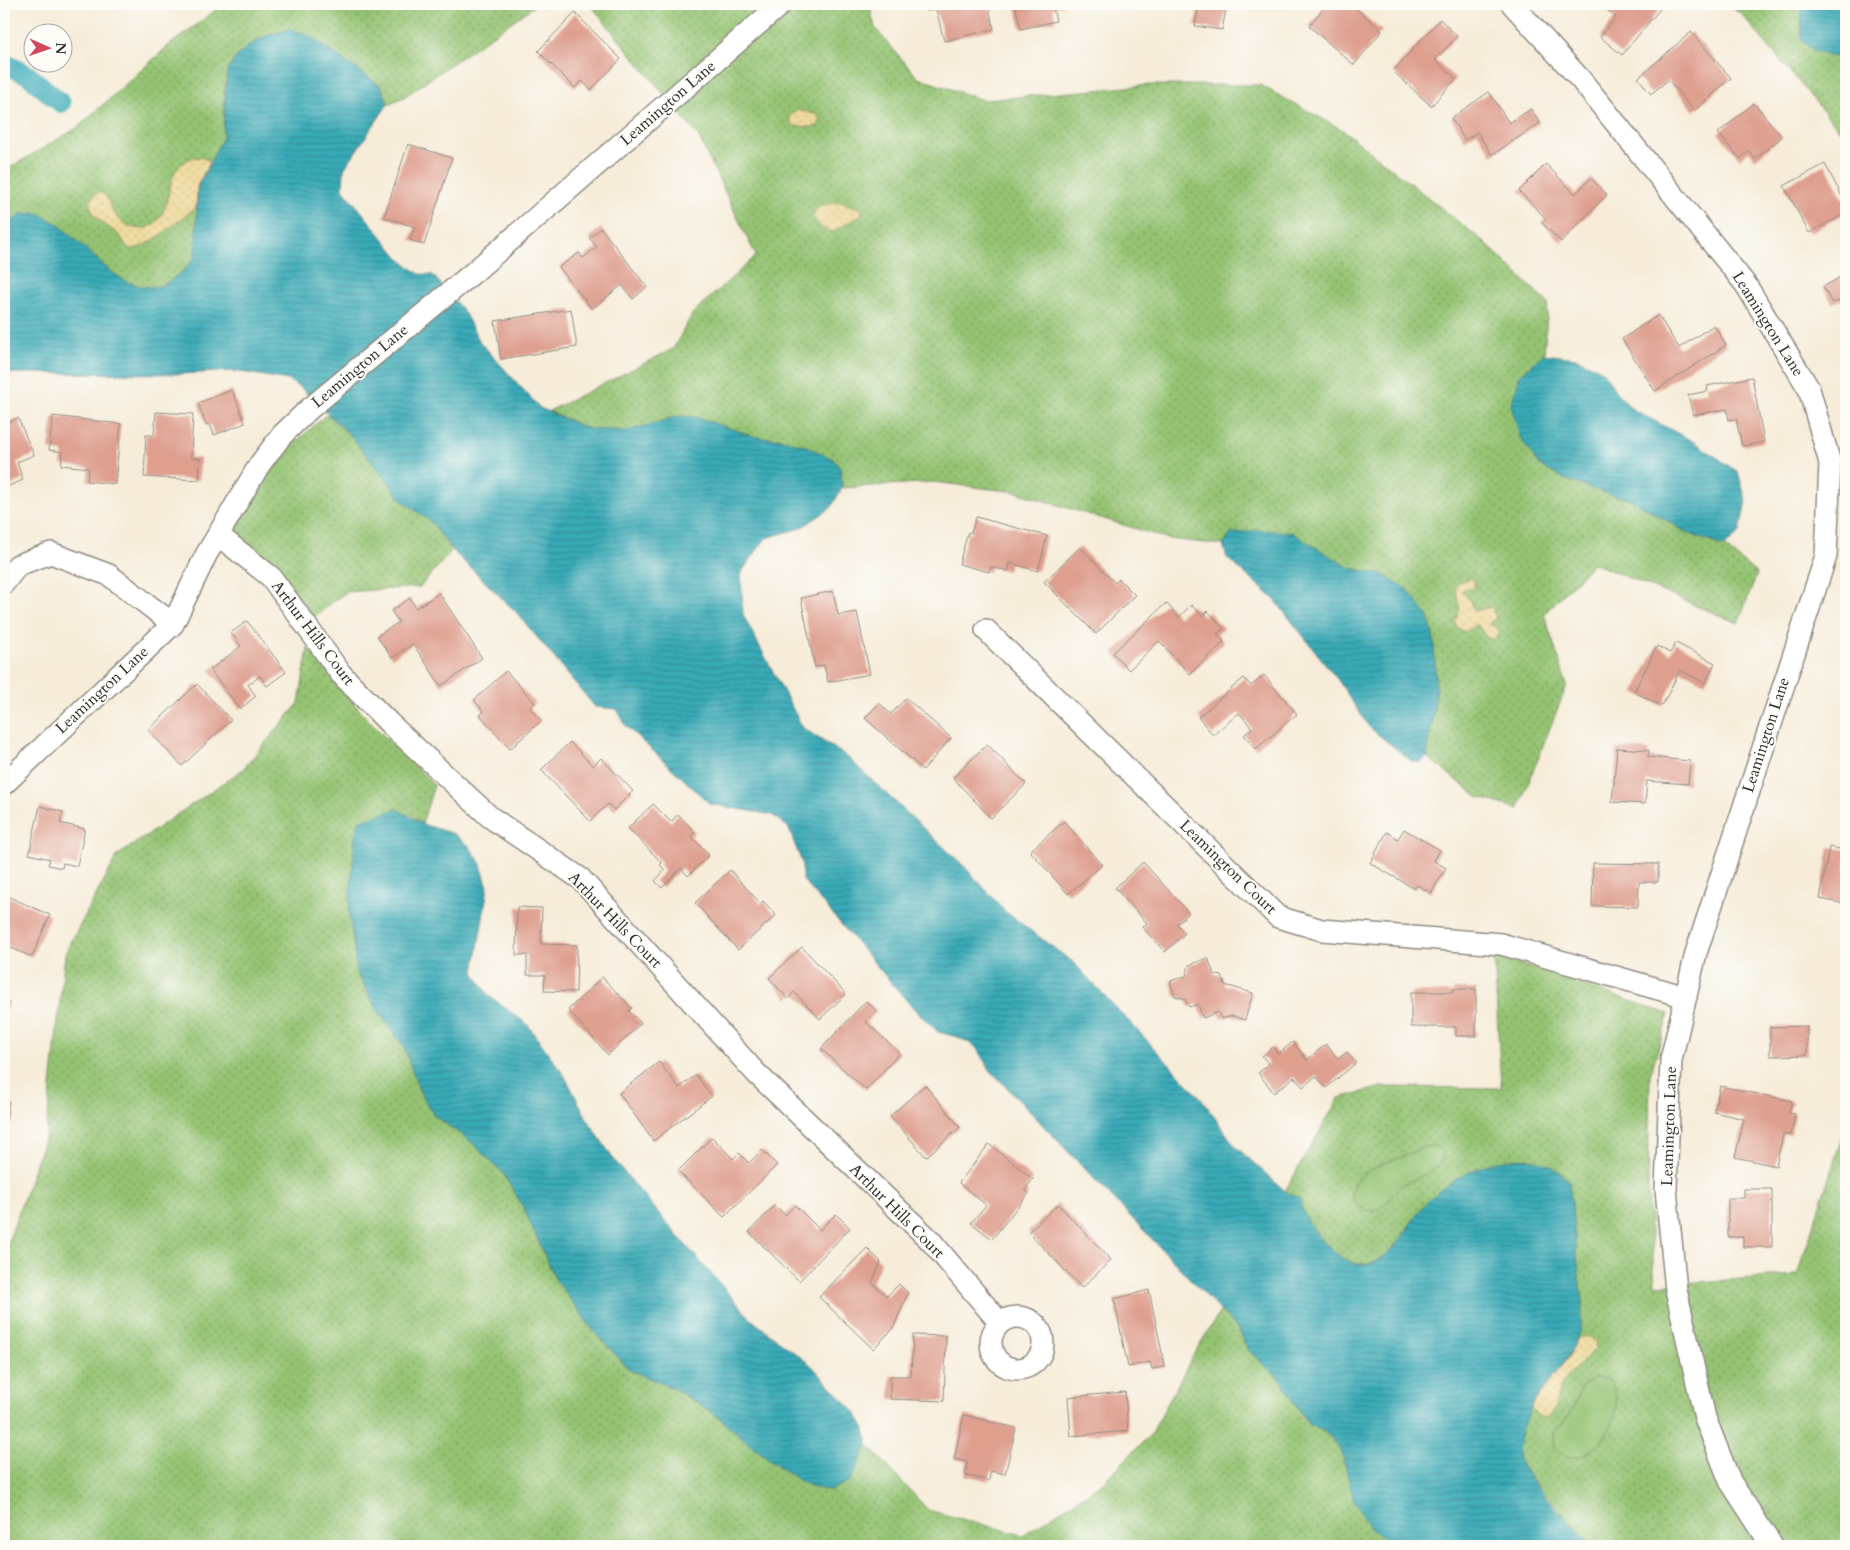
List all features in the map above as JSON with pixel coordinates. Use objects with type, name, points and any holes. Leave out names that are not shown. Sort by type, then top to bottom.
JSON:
[{"type":"street","name":"Leamington Lane","points":[[4,784],[173,624],[218,534],[260,464],[282,436],[308,410],[474,272],[781,4]]},
{"type":"street","name":"Leamington Lane","points":[[1512,4],[1580,80],[1746,285],[1809,389],[1830,463],[1826,556],[1699,944],[1671,1060],[1666,1189],[1676,1290],[1705,1418],[1730,1481],[1772,1546]]},
{"type":"street","name":"Arthur Hills Court","points":[[218,534],[271,577],[341,674],[388,724],[490,817],[580,879],[756,1073],[930,1240],[1000,1323]]},
{"type":"street","points":[[4,583],[18,565],[51,553],[109,575],[173,624]]},
{"type":"street","name":"Leamington Court","points":[[986,630],[1278,917],[1322,930],[1501,944],[1686,997]]},
{"type":"green space","points":[[224,4],[537,4],[404,97],[388,104],[381,86],[289,29],[264,37],[225,83],[223,137],[198,186],[195,257],[182,272],[162,286],[144,287],[127,282],[21,214],[4,227],[4,171],[77,128],[168,46]]},
{"type":"green space","points":[[590,4],[869,4],[875,28],[918,78],[983,100],[1150,85],[1260,85],[1343,130],[1484,242],[1548,303],[1544,354],[1520,375],[1564,479],[1608,494],[1631,499],[1688,533],[1725,547],[1757,574],[1738,623],[1593,563],[1544,614],[1567,685],[1518,809],[1478,797],[1427,757],[1436,693],[1434,641],[1429,618],[1383,575],[1350,568],[1321,552],[1231,534],[1223,545],[1169,539],[1016,492],[933,482],[842,488],[840,468],[782,439],[756,437],[696,417],[628,431],[588,429],[549,411],[673,349],[693,313],[756,256],[698,136]]},
{"type":"green space","points":[[1729,4],[1846,4],[1846,138],[1741,14]]},
{"type":"green space","points":[[327,414],[350,435],[402,500],[431,522],[452,550],[420,587],[346,592],[314,617],[272,563],[233,535],[278,458]]},
{"type":"green space","points":[[308,648],[367,719],[434,785],[422,824],[409,814],[355,837],[357,973],[376,1008],[404,1047],[420,1092],[434,1115],[470,1141],[502,1172],[523,1207],[556,1280],[593,1330],[630,1370],[673,1388],[716,1415],[757,1450],[798,1480],[816,1488],[831,1490],[849,1481],[868,1445],[928,1510],[1023,1535],[1101,1484],[1151,1434],[1195,1352],[1221,1310],[1238,1329],[1249,1351],[1279,1378],[1309,1425],[1328,1433],[1342,1453],[1354,1500],[1370,1527],[1396,1546],[4,1546],[4,1254],[46,1134],[65,953],[117,856],[242,770],[299,703]]},
{"type":"green space","points":[[1494,955],[1669,1014],[1650,1075],[1648,1191],[1655,1285],[1797,1275],[1846,1125],[1846,1546],[1592,1546],[1529,1476],[1519,1462],[1518,1445],[1523,1421],[1536,1397],[1569,1353],[1582,1303],[1569,1183],[1561,1172],[1526,1158],[1447,1188],[1427,1203],[1394,1246],[1378,1260],[1362,1264],[1347,1260],[1333,1250],[1285,1191],[1339,1098],[1381,1087],[1501,1088]]},
{"type":"green space","points":[[1429,1146],[1438,1147],[1443,1153],[1440,1163],[1396,1190],[1383,1206],[1374,1210],[1366,1209],[1354,1201],[1352,1190],[1361,1176],[1379,1166]]},
{"type":"green space","points":[[1594,1377],[1608,1379],[1615,1392],[1616,1407],[1612,1423],[1604,1438],[1593,1449],[1581,1456],[1568,1456],[1555,1448],[1554,1433],[1570,1415],[1581,1388]]},
{"type":"sand","points":[[798,110],[818,115],[820,119],[819,125],[813,127],[793,126],[790,121],[790,115]]},
{"type":"sand","points":[[195,157],[203,158],[210,162],[197,186],[196,207],[173,226],[143,246],[128,248],[115,231],[101,222],[93,213],[90,202],[94,195],[100,192],[108,200],[115,215],[124,223],[140,229],[151,226],[159,219],[164,210],[172,179],[177,169],[184,162]]},
{"type":"sand","points":[[841,202],[862,209],[862,214],[833,232],[822,228],[813,218],[814,213],[819,207]]},
{"type":"sand","points":[[1472,578],[1475,583],[1473,589],[1463,589],[1462,592],[1469,599],[1474,611],[1492,607],[1496,618],[1488,624],[1499,629],[1499,634],[1494,639],[1487,638],[1477,624],[1465,632],[1457,627],[1455,621],[1460,609],[1455,587],[1461,581]]},
{"type":"sand","points":[[1588,1336],[1595,1340],[1596,1348],[1565,1380],[1559,1390],[1550,1415],[1546,1418],[1540,1417],[1531,1408],[1534,1402],[1569,1356],[1578,1338]]},
{"type":"water","points":[[1802,4],[1846,4],[1846,57],[1822,53],[1811,48],[1801,40]]},
{"type":"water","points":[[289,29],[307,35],[381,86],[388,104],[344,169],[343,189],[400,259],[419,274],[433,275],[464,312],[480,342],[540,408],[588,429],[628,431],[679,416],[696,417],[756,437],[782,439],[806,446],[833,459],[840,468],[842,488],[831,508],[801,528],[766,538],[741,573],[743,615],[803,728],[846,756],[964,866],[1006,912],[1074,963],[1201,1098],[1235,1146],[1285,1191],[1300,1199],[1309,1223],[1331,1249],[1347,1261],[1353,1263],[1373,1263],[1390,1252],[1421,1208],[1442,1189],[1459,1177],[1478,1168],[1498,1162],[1518,1159],[1537,1160],[1554,1168],[1569,1182],[1582,1303],[1580,1327],[1570,1353],[1530,1409],[1524,1422],[1518,1449],[1520,1462],[1524,1470],[1592,1546],[1396,1546],[1370,1528],[1354,1500],[1342,1453],[1328,1433],[1309,1425],[1279,1378],[1249,1351],[1238,1329],[990,1070],[975,1046],[958,1037],[938,1032],[913,1008],[802,879],[802,863],[788,827],[772,815],[710,804],[626,726],[617,709],[595,707],[516,612],[452,550],[431,522],[402,500],[350,435],[301,388],[288,380],[235,371],[181,374],[4,373],[4,227],[21,214],[38,213],[58,224],[111,272],[127,282],[144,287],[162,286],[182,272],[195,257],[198,186],[223,137],[227,71],[236,57],[250,45],[264,37]]},
{"type":"water","points":[[1544,354],[1577,358],[1603,371],[1617,393],[1632,409],[1696,443],[1738,472],[1746,500],[1740,532],[1725,547],[1688,533],[1631,499],[1608,494],[1564,479],[1540,466],[1520,437],[1511,405],[1520,375]]},
{"type":"water","points":[[1257,530],[1291,532],[1350,568],[1383,575],[1408,590],[1429,618],[1434,641],[1436,693],[1427,757],[1420,763],[1411,761],[1369,727],[1338,680],[1274,599],[1227,558],[1223,545],[1231,534]]},
{"type":"water","points":[[397,809],[422,824],[454,834],[469,846],[480,862],[488,887],[474,972],[488,995],[528,1025],[564,1075],[588,1120],[614,1160],[677,1235],[752,1320],[812,1366],[856,1413],[865,1429],[868,1445],[850,1481],[831,1490],[816,1488],[798,1480],[757,1450],[716,1415],[673,1388],[630,1370],[593,1330],[556,1280],[523,1207],[502,1172],[470,1141],[434,1115],[420,1092],[404,1047],[376,1008],[357,973],[349,911],[355,837],[359,821]]},
{"type":"building","points":[[925,4],[988,4],[994,29],[944,41],[936,9],[927,11]]},
{"type":"building","points":[[1015,4],[1065,5],[1053,8],[1056,21],[1021,29]]},
{"type":"building","points":[[1199,4],[1227,4],[1222,30],[1195,26]]},
{"type":"building","points":[[1273,4],[1285,4],[1284,7]]},
{"type":"building","points":[[1327,4],[1351,4],[1382,31],[1354,65],[1309,26]]},
{"type":"building","points":[[1599,4],[1664,4],[1622,55],[1600,37],[1616,17]]},
{"type":"building","points":[[575,13],[621,59],[591,90],[582,81],[575,88],[538,51]]},
{"type":"building","points":[[1440,19],[1457,36],[1435,60],[1456,79],[1431,106],[1393,71]]},
{"type":"building","points":[[1691,32],[1731,78],[1694,111],[1668,80],[1651,94],[1638,78]]},
{"type":"building","points":[[1489,92],[1509,123],[1531,109],[1540,123],[1492,155],[1477,132],[1465,140],[1451,118]]},
{"type":"building","points":[[1754,103],[1782,137],[1755,159],[1749,151],[1740,159],[1718,133]]},
{"type":"building","points":[[408,144],[452,158],[424,245],[410,240],[415,227],[384,217]]},
{"type":"building","points":[[1546,164],[1575,194],[1591,178],[1607,195],[1561,242],[1542,223],[1546,219],[1519,191]]},
{"type":"building","points":[[1825,164],[1846,204],[1846,213],[1809,233],[1784,186]]},
{"type":"building","points":[[601,228],[647,287],[633,299],[622,285],[592,309],[559,267],[579,253],[583,258],[597,247],[589,238]]},
{"type":"building","points":[[1846,274],[1846,299],[1832,303],[1823,287]]},
{"type":"building","points":[[571,309],[577,347],[501,359],[495,321]]},
{"type":"building","points":[[1658,315],[1679,348],[1714,325],[1726,345],[1655,391],[1622,339]]},
{"type":"building","points":[[1752,377],[1764,442],[1742,446],[1736,419],[1729,420],[1727,409],[1693,415],[1688,395],[1708,391],[1707,386]]},
{"type":"building","points":[[232,390],[245,423],[214,435],[210,424],[206,425],[198,403]]},
{"type":"building","points":[[156,412],[193,414],[191,458],[200,458],[199,480],[144,477],[146,435],[154,435]]},
{"type":"building","points":[[53,416],[121,424],[115,484],[87,481],[89,468],[61,465],[63,452],[49,450]]},
{"type":"building","points":[[18,418],[34,455],[17,462],[23,480],[4,488],[4,424]]},
{"type":"building","points":[[976,517],[1047,536],[1038,571],[1010,563],[1008,571],[991,567],[989,572],[959,564],[968,532],[971,533]]},
{"type":"building","points":[[1080,547],[1115,583],[1119,579],[1135,595],[1096,634],[1044,582]]},
{"type":"building","points":[[833,591],[838,615],[857,612],[870,674],[828,682],[824,665],[815,667],[801,598]]},
{"type":"building","points":[[439,593],[482,658],[441,686],[413,644],[392,658],[377,636],[399,622],[391,611],[410,598],[416,608]]},
{"type":"building","points":[[1166,603],[1179,617],[1191,605],[1203,616],[1208,611],[1224,629],[1217,634],[1224,642],[1190,674],[1159,641],[1129,670],[1113,653]]},
{"type":"building","points":[[247,621],[286,672],[267,686],[260,676],[248,685],[256,696],[240,709],[210,670],[241,646],[231,633]]},
{"type":"building","points":[[1676,643],[1715,663],[1705,683],[1680,670],[1662,706],[1634,692],[1657,646],[1670,653]]},
{"type":"building","points":[[506,671],[535,703],[530,708],[541,721],[510,749],[480,715],[484,712],[474,700]]},
{"type":"building","points":[[1264,675],[1297,714],[1256,749],[1244,735],[1252,728],[1239,713],[1213,735],[1198,717],[1244,678],[1251,686]]},
{"type":"building","points":[[197,684],[231,720],[182,766],[148,730]]},
{"type":"building","points":[[906,698],[951,738],[923,770],[865,718],[879,703],[891,714]]},
{"type":"building","points":[[570,742],[593,766],[601,758],[633,791],[614,810],[608,804],[590,821],[541,770]]},
{"type":"building","points":[[987,744],[1026,784],[991,818],[953,778]]},
{"type":"building","points":[[1617,748],[1649,750],[1648,757],[1690,761],[1688,784],[1647,781],[1645,804],[1612,802]]},
{"type":"building","points":[[653,804],[671,822],[678,814],[695,832],[691,836],[709,855],[688,876],[681,868],[662,888],[655,881],[665,870],[660,865],[662,863],[628,828]]},
{"type":"building","points":[[40,806],[63,812],[60,823],[85,829],[77,866],[63,863],[62,868],[48,865],[50,859],[29,854]]},
{"type":"building","points":[[1064,821],[1102,865],[1068,894],[1030,851]]},
{"type":"building","points":[[1404,829],[1440,850],[1434,861],[1446,868],[1431,893],[1417,885],[1415,889],[1370,863],[1387,832],[1398,839]]},
{"type":"building","points":[[1829,847],[1846,850],[1846,904],[1820,899]]},
{"type":"building","points":[[1143,862],[1189,913],[1177,924],[1185,933],[1165,952],[1142,927],[1147,923],[1115,888]]},
{"type":"building","points":[[1593,863],[1658,864],[1658,882],[1639,882],[1638,907],[1592,906]]},
{"type":"building","points":[[730,870],[761,904],[763,901],[776,915],[738,950],[695,903]]},
{"type":"building","points":[[7,896],[50,915],[32,957],[4,945],[4,903]]},
{"type":"building","points":[[517,907],[542,908],[541,944],[577,945],[576,992],[544,991],[545,975],[527,975],[527,955],[516,955]]},
{"type":"building","points":[[802,947],[846,994],[820,1019],[794,992],[788,999],[769,978]]},
{"type":"building","points":[[1208,958],[1214,974],[1222,976],[1225,985],[1253,993],[1245,1020],[1232,1016],[1221,1019],[1218,1012],[1203,1018],[1198,1004],[1189,1007],[1185,999],[1175,996],[1170,981],[1186,976],[1189,965]]},
{"type":"building","points":[[602,977],[632,1008],[629,1011],[641,1023],[608,1055],[568,1010]]},
{"type":"building","points":[[1453,989],[1476,989],[1476,1036],[1456,1036],[1456,1027],[1411,1027],[1411,992],[1453,992]]},
{"type":"building","points":[[4,1001],[9,1002],[4,1019]]},
{"type":"building","points":[[866,1001],[877,1011],[866,1022],[900,1053],[866,1090],[821,1049]]},
{"type":"building","points":[[1807,1026],[1807,1055],[1770,1056],[1770,1027]]},
{"type":"building","points":[[1293,1042],[1307,1060],[1326,1044],[1338,1059],[1347,1052],[1356,1063],[1326,1088],[1316,1076],[1303,1087],[1294,1077],[1274,1093],[1258,1073],[1269,1064],[1262,1056],[1273,1047],[1278,1054]]},
{"type":"building","points":[[659,1062],[679,1088],[696,1075],[712,1096],[653,1141],[619,1093]]},
{"type":"building","points":[[925,1085],[960,1127],[926,1157],[890,1116]]},
{"type":"building","points":[[1720,1086],[1792,1101],[1789,1113],[1795,1114],[1791,1135],[1783,1134],[1776,1166],[1735,1157],[1744,1119],[1714,1112]]},
{"type":"building","points":[[4,1099],[9,1101],[5,1129],[4,1129]]},
{"type":"building","points":[[712,1137],[733,1159],[739,1153],[749,1163],[762,1150],[777,1165],[724,1217],[678,1171]]},
{"type":"building","points":[[989,1144],[1033,1179],[1025,1190],[1029,1193],[992,1239],[971,1223],[986,1205],[959,1183]]},
{"type":"building","points":[[1744,1189],[1772,1189],[1772,1247],[1743,1247],[1743,1237],[1728,1237],[1728,1198],[1744,1198]]},
{"type":"building","points":[[1058,1204],[1111,1260],[1082,1288],[1028,1232]]},
{"type":"building","points":[[775,1205],[785,1215],[795,1205],[820,1230],[836,1214],[850,1228],[799,1281],[749,1232]]},
{"type":"building","points":[[867,1248],[881,1262],[872,1283],[887,1296],[899,1284],[908,1293],[893,1329],[873,1349],[819,1297]]},
{"type":"building","points":[[1149,1290],[1165,1367],[1152,1369],[1150,1362],[1128,1367],[1114,1299]]},
{"type":"building","points":[[913,1335],[946,1336],[944,1401],[890,1399],[890,1376],[911,1376]]},
{"type":"building","points":[[1125,1392],[1128,1431],[1071,1436],[1068,1397]]},
{"type":"building","points":[[964,1415],[1016,1428],[1005,1474],[991,1471],[989,1481],[965,1475],[967,1462],[954,1459]]},
{"type":"waterway","points":[[4,63],[28,75],[61,103]]}]
